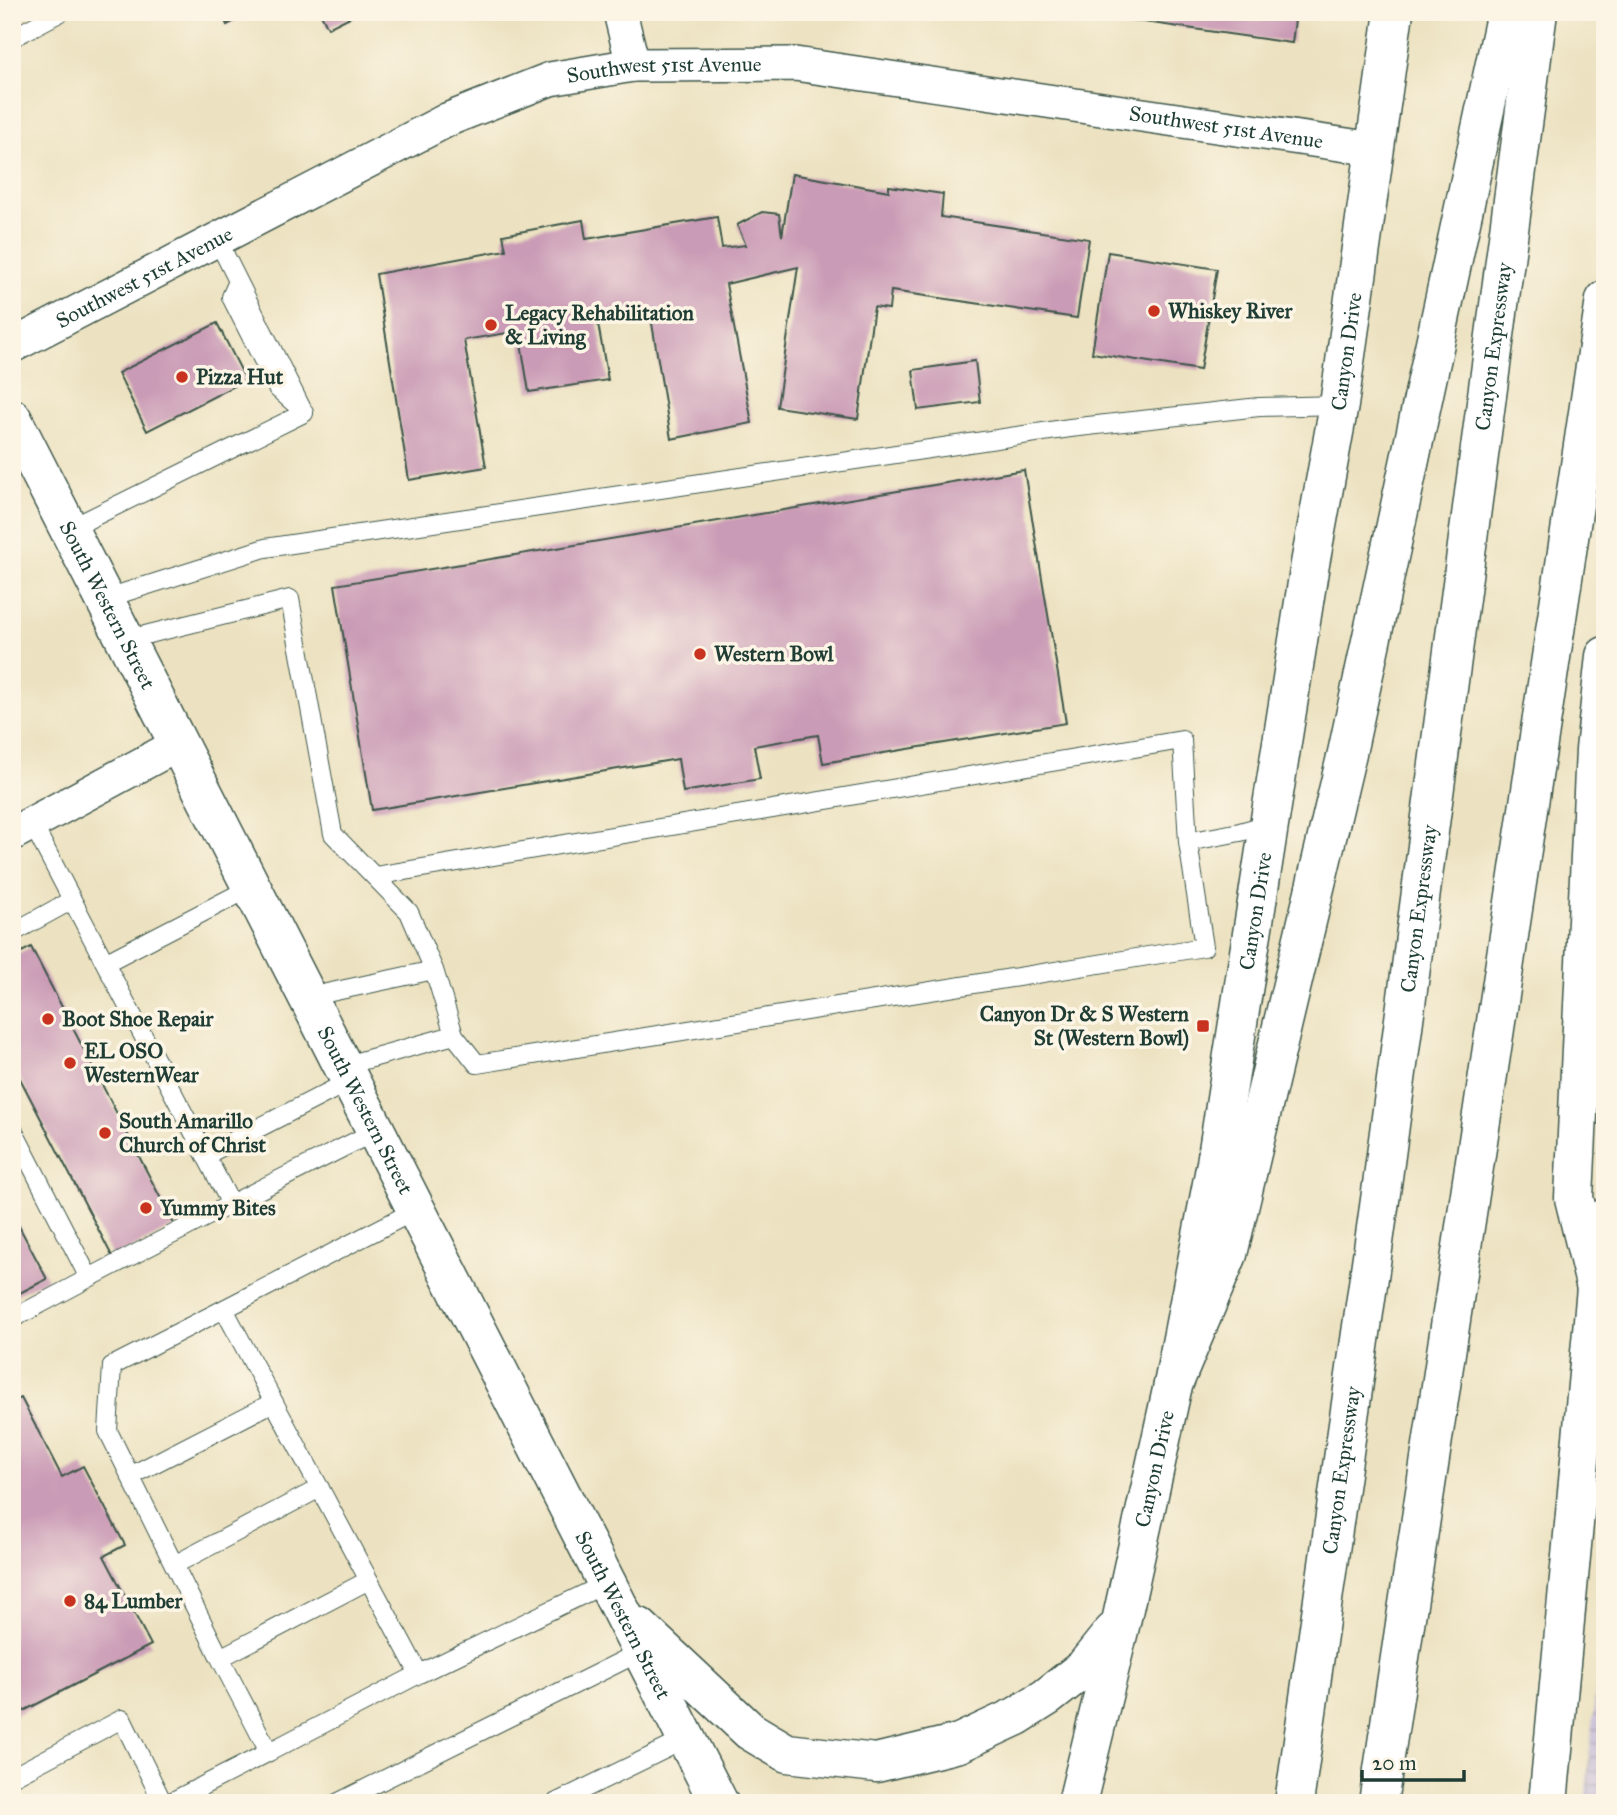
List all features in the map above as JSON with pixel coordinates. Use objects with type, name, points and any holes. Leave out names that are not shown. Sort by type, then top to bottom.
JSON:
[{"type":"main road","name":"Canyon Drive","points":[[1077,1803],[1121,1622],[1173,1385],[1216,1163],[1310,564],[1339,404],[1394,12]]},
{"type":"main road","points":[[1173,1385],[1228,1254],[1347,753],[1506,12]]},
{"type":"main road","name":"Canyon Expressway","points":[[1294,1803],[1382,1186],[1538,12]]},
{"type":"main road","points":[[1378,1803],[1605,300]]},
{"type":"main road","name":"South Western Street","points":[[12,418],[719,1803]]},
{"type":"main road","points":[[1596,1288],[1574,1198],[1595,750],[1605,656]]},
{"type":"main road","points":[[1548,1803],[1596,1288],[1605,1218]]},
{"type":"main road","points":[[613,1596],[750,1731],[787,1753],[876,1763],[959,1742],[1017,1716],[1084,1668],[1121,1622]]},
{"type":"street","points":[[620,12],[633,65]]},
{"type":"street","name":"Southwest 51st Avenue","points":[[12,346],[449,119],[550,79],[633,65],[795,64],[1374,149]]},
{"type":"street","points":[[22,829],[179,744]]},
{"type":"lane","points":[[12,38],[61,12]]},
{"type":"lane","points":[[69,529],[304,413],[217,239]]},
{"type":"lane","points":[[104,599],[265,548],[1070,428],[1259,407],[1339,404]]},
{"type":"lane","points":[[125,640],[290,599],[334,834],[374,876],[409,912],[434,970],[454,1035],[477,1064],[1204,947],[1188,842],[1182,740],[374,876]]},
{"type":"lane","points":[[1188,842],[1269,824]]},
{"type":"lane","points":[[22,829],[72,900],[231,1204]]},
{"type":"lane","points":[[105,963],[252,887]]},
{"type":"lane","points":[[12,933],[72,900]]},
{"type":"lane","points":[[307,997],[434,970]]},
{"type":"lane","points":[[206,1155],[346,1073],[454,1035]]},
{"type":"lane","points":[[12,1128],[89,1278]]},
{"type":"lane","points":[[12,1319],[376,1131]]},
{"type":"lane","points":[[269,1752],[108,1431],[112,1366],[416,1210]]},
{"type":"lane","points":[[224,1309],[419,1674]]},
{"type":"lane","points":[[130,1476],[274,1402]]},
{"type":"lane","points":[[174,1565],[320,1488]]},
{"type":"lane","points":[[220,1658],[369,1580]]},
{"type":"lane","points":[[169,1803],[419,1674],[613,1596]]},
{"type":"lane","points":[[337,1803],[642,1651]]},
{"type":"lane","points":[[12,1776],[122,1719],[163,1803]]},
{"type":"lane","points":[[555,1803],[686,1739]]},
{"type":"shaded area","points":[[1605,1589],[1605,1803],[1585,1803],[1586,1790]]},
{"type":"building","points":[[221,12],[251,12],[227,25]]},
{"type":"building","points":[[320,12],[360,12],[328,28]]},
{"type":"building","points":[[1074,12],[1296,12],[1292,43]]},
{"type":"building","name":"Legacy Rehabilitation & Living","points":[[792,174],[889,191],[889,186],[943,194],[941,217],[1089,239],[1077,318],[891,291],[889,309],[874,307],[858,419],[777,407],[798,267],[726,284],[752,423],[671,439],[650,311],[597,318],[608,380],[529,392],[519,331],[464,340],[486,467],[409,480],[376,274],[506,250],[503,235],[583,220],[586,239],[717,217],[722,248],[746,245],[737,225],[762,212],[779,214],[782,236]]},
{"type":"building","name":"Whiskey River","points":[[1108,252],[1217,269],[1200,370],[1092,353]]},
{"type":"building","name":"Pizza Hut","points":[[217,323],[246,380],[147,431],[118,373]]},
{"type":"building","points":[[975,361],[980,402],[918,410],[913,370]]},
{"type":"building","name":"Western Bowl","points":[[1024,470],[1066,723],[823,763],[818,735],[754,746],[760,779],[683,792],[678,759],[372,810],[335,585]]},
{"type":"building","points":[[31,947],[175,1226],[113,1258],[12,1063],[12,957]]},
{"type":"building","points":[[12,1213],[47,1279],[12,1297]]},
{"type":"building","name":"84 Lumber","points":[[21,1398],[62,1477],[83,1466],[125,1545],[104,1556],[151,1645],[12,1717],[12,1402]]},
{"type":"place","name":"Whiskey River","points":[[1154,311]]},
{"type":"place","name":"Legacy Rehabilitation & Living","points":[[491,325]]},
{"type":"place","name":"Pizza Hut","points":[[182,377]]},
{"type":"place","name":"Western Bowl","points":[[700,654]]},
{"type":"place","name":"Boot Shoe Repair","points":[[48,1019]]},
{"type":"place","name":"Canyon Dr & S Western St (Western Bowl)","points":[[1203,1026]]},
{"type":"place","name":"EL OSO WesternWear","points":[[70,1063]]},
{"type":"place","name":"South Amarillo Church of Christ","points":[[105,1133]]},
{"type":"place","name":"Yummy Bites","points":[[146,1208]]},
{"type":"place","name":"84 Lumber","points":[[70,1601]]}]
